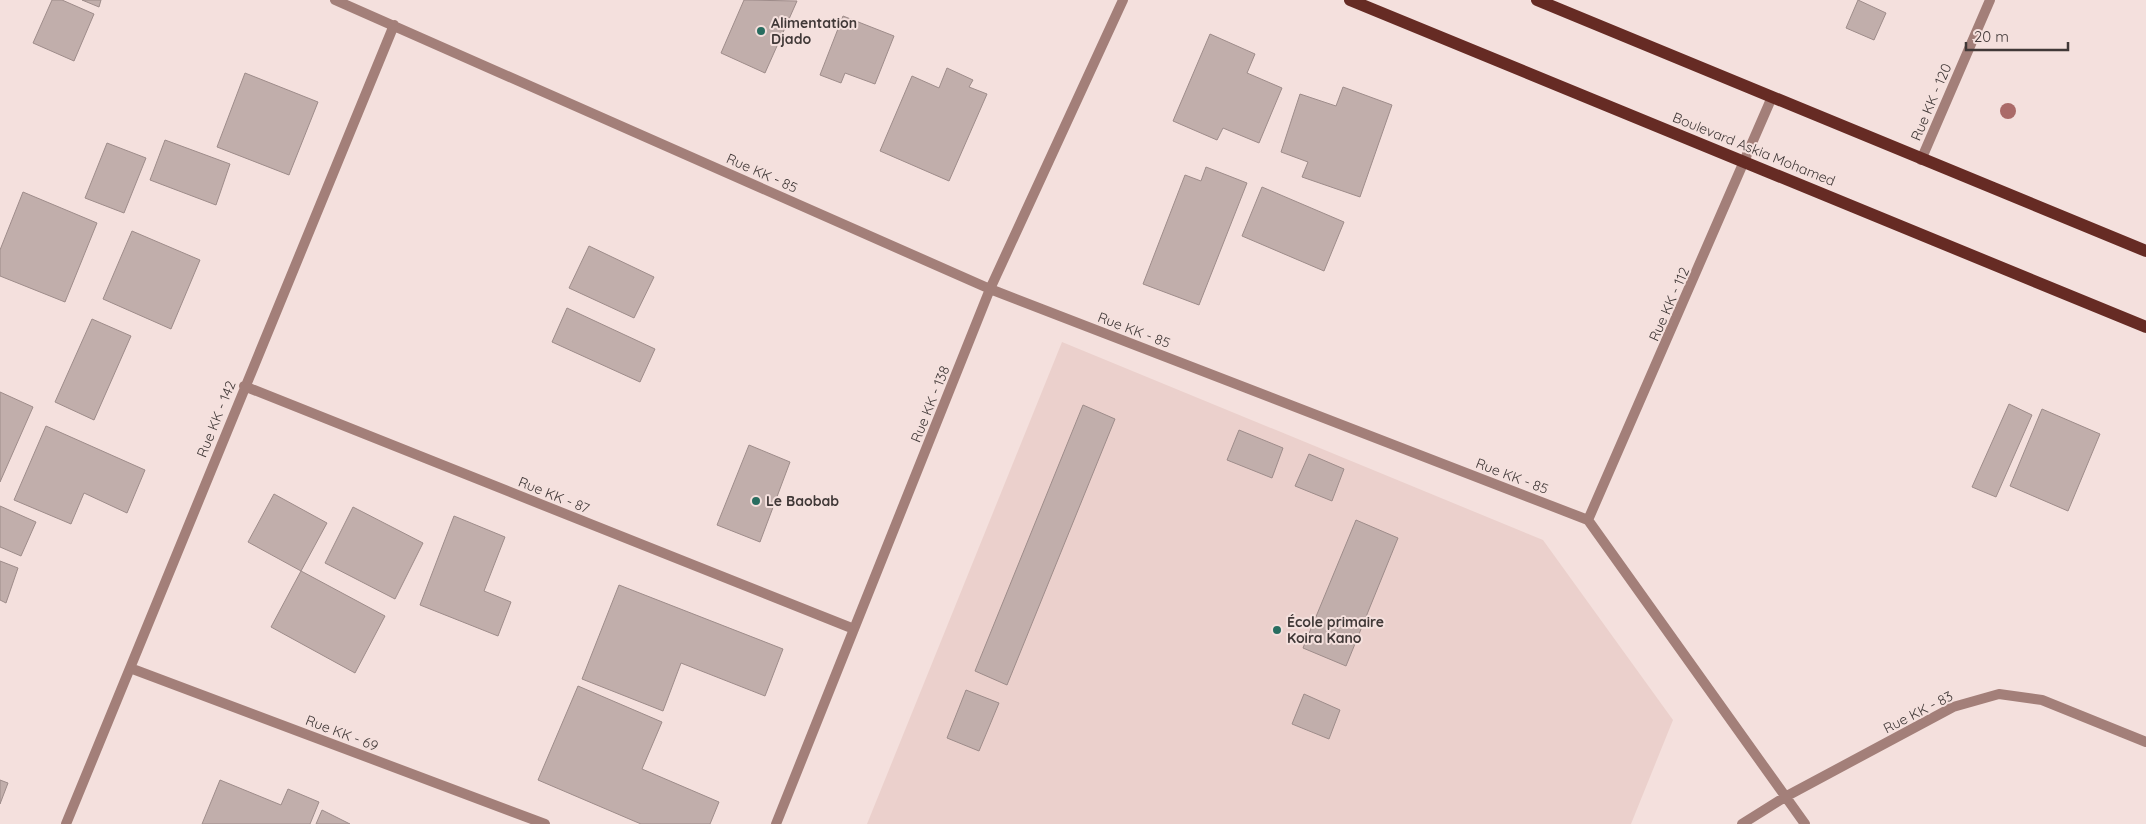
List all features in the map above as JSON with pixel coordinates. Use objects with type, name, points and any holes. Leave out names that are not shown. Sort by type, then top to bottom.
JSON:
[{"type":"main road","name":"Boulevard Askia Mohamed","points":[[1350,0],[2146,326]]},
{"type":"main road","points":[[1537,0],[1920,160],[2146,251]]},
{"type":"street","name":"Rue KK - 85","points":[[335,0],[990,290],[1588,520]]},
{"type":"street","name":"Rue KK - 138","points":[[776,824],[990,290],[1123,0]]},
{"type":"street","name":"Rue KK - 120","points":[[1920,160],[1990,0]]},
{"type":"street","name":"Rue KK - 142","points":[[66,824],[244,386],[394,25]]},
{"type":"street","name":"Rue KK - 112","points":[[1588,520],[1746,162],[1772,97]]},
{"type":"street","name":"Rue KK - 87","points":[[244,386],[854,629]]},
{"type":"street","points":[[1588,520],[1805,824]]},
{"type":"street","name":"Rue KK - 69","points":[[130,668],[545,824]]},
{"type":"street","name":"Rue KK - 83","points":[[1742,824],[1785,797],[1953,707],[1999,694],[2042,700],[2146,742]]},
{"type":"shaded area","name":"École primaire Koira Kano","points":[[1062,342],[1543,540],[1673,720],[1631,824],[867,824]]},
{"type":"building","points":[[52,0],[62,0],[94,14],[74,61],[33,43]]},
{"type":"building","points":[[82,0],[101,0],[99,7]]},
{"type":"building","points":[[744,0],[797,1],[765,73],[721,53]]},
{"type":"building","points":[[1858,0],[1886,13],[1874,40],[1846,28]]},
{"type":"building","points":[[843,16],[894,36],[875,84],[845,73],[841,83],[820,75]]},
{"type":"building","points":[[1210,34],[1255,54],[1247,73],[1282,88],[1259,143],[1223,128],[1217,140],[1173,121]]},
{"type":"building","points":[[947,68],[973,80],[969,87],[987,94],[949,181],[880,151],[912,76],[939,88]]},
{"type":"building","points":[[245,73],[318,102],[289,175],[217,147]]},
{"type":"building","points":[[1343,87],[1392,105],[1360,197],[1302,177],[1308,162],[1281,152],[1300,94],[1336,106]]},
{"type":"building","points":[[165,140],[230,164],[216,205],[150,180]]},
{"type":"building","points":[[107,143],[146,158],[124,213],[85,198]]},
{"type":"building","points":[[1206,167],[1247,183],[1199,305],[1143,284],[1185,175],[1201,181]]},
{"type":"building","points":[[1262,187],[1344,222],[1324,271],[1242,236]]},
{"type":"building","points":[[23,192],[97,223],[65,302],[0,276],[0,250]]},
{"type":"building","points":[[132,231],[200,260],[171,329],[103,299]]},
{"type":"building","points":[[589,246],[654,277],[634,318],[569,288]]},
{"type":"building","points":[[567,308],[655,349],[640,382],[552,342]]},
{"type":"building","points":[[92,319],[131,336],[94,420],[55,402]]},
{"type":"building","points":[[0,392],[33,407],[0,482]]},
{"type":"building","points":[[2009,404],[2032,415],[1996,497],[1972,487]]},
{"type":"building","points":[[1083,405],[1115,419],[1007,685],[975,671]]},
{"type":"building","points":[[2042,409],[2100,434],[2068,511],[2010,486]]},
{"type":"building","points":[[46,426],[145,470],[127,513],[84,493],[71,524],[14,500]]},
{"type":"building","points":[[1239,430],[1283,448],[1272,478],[1227,460]]},
{"type":"building","points":[[749,445],[790,462],[760,542],[717,525]]},
{"type":"building","points":[[1309,454],[1344,469],[1332,501],[1295,486]]},
{"type":"building","points":[[274,494],[327,523],[301,571],[248,542]]},
{"type":"building","points":[[0,506],[36,522],[21,556],[0,547]]},
{"type":"building","points":[[353,507],[423,543],[395,599],[325,563]]},
{"type":"building","points":[[454,516],[505,537],[484,591],[511,602],[498,636],[420,605]]},
{"type":"building","points":[[1356,520],[1398,538],[1346,666],[1303,648]]},
{"type":"building","points":[[0,561],[18,568],[6,603],[0,600]]},
{"type":"building","points":[[301,571],[385,616],[355,673],[271,627]]},
{"type":"building","points":[[619,585],[783,649],[765,696],[681,663],[663,711],[582,679]]},
{"type":"building","points":[[578,686],[662,722],[642,769],[719,802],[710,824],[641,824],[538,780]]},
{"type":"building","points":[[966,690],[999,703],[979,751],[947,738]]},
{"type":"building","points":[[1304,694],[1340,710],[1329,739],[1292,724]]},
{"type":"building","points":[[0,780],[8,783],[0,804]]},
{"type":"building","points":[[220,780],[281,805],[288,789],[319,802],[310,824],[202,824]]},
{"type":"building","points":[[322,810],[350,824],[316,824]]},
{"type":"place","name":"Alimentation Djado","points":[[761,31]]},
{"type":"place","name":"Le Baobab","points":[[756,501]]},
{"type":"place","name":"École primaire Koira Kano","points":[[1277,630]]}]
